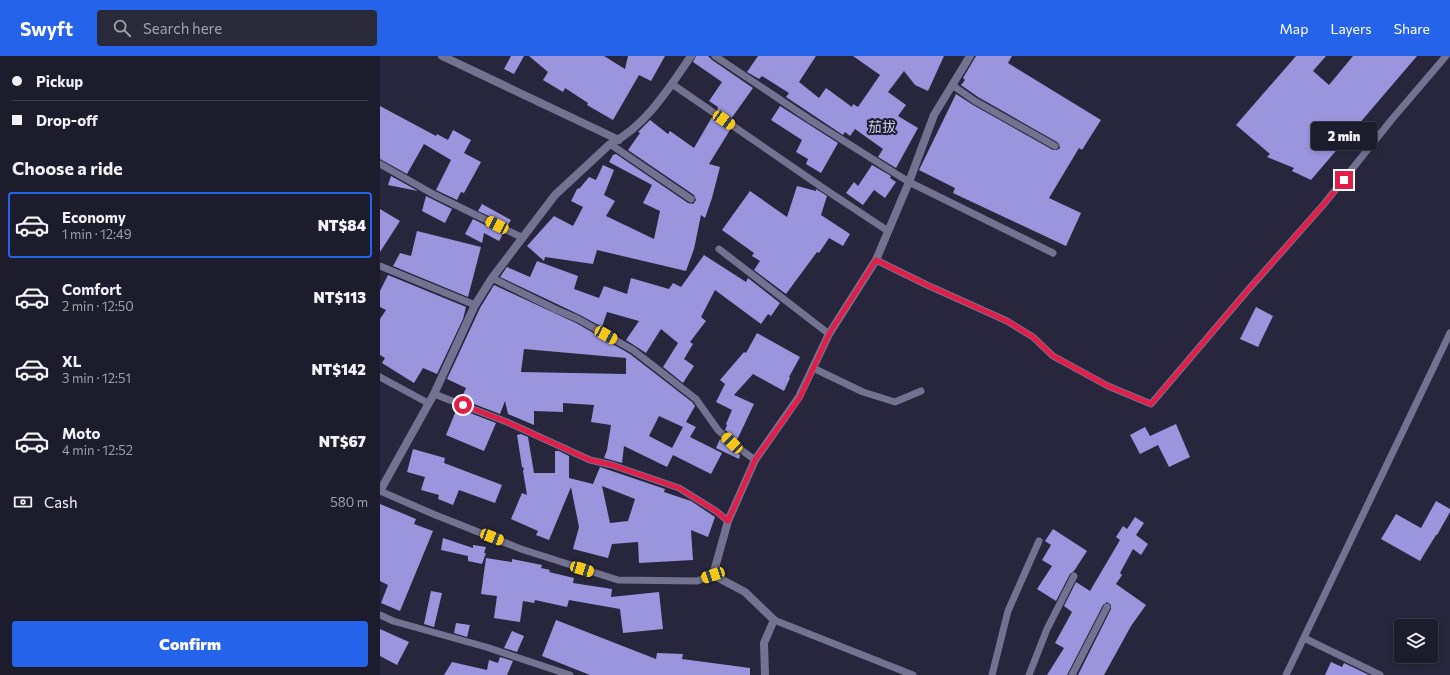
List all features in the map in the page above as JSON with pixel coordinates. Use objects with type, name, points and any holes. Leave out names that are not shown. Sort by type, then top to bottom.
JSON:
[{"type":"street","points":[[442,56],[619,140]]},
{"type":"street","points":[[380,491],[434,394],[475,305],[492,278],[555,194],[610,144],[619,140],[650,113],[691,56]]},
{"type":"street","points":[[765,675],[764,643],[774,620],[745,592],[713,575],[728,521],[755,460],[800,397],[829,334],[876,260],[909,182],[934,115],[970,56]]},
{"type":"lane","points":[[715,56],[909,182],[1053,253]]},
{"type":"lane","points":[[876,260],[1007,321],[1033,337],[1053,356],[1108,386],[1151,404],[1248,290],[1324,204],[1393,118],[1446,56]]},
{"type":"lane","points":[[672,84],[888,231]]},
{"type":"lane","points":[[952,85],[975,101],[1055,146]]},
{"type":"lane","points":[[610,144],[691,199]]},
{"type":"lane","points":[[380,164],[433,194],[523,238]]},
{"type":"lane","points":[[719,249],[829,334]]},
{"type":"lane","points":[[380,266],[475,305]]},
{"type":"lane","points":[[492,278],[578,319],[633,350],[696,399],[718,430],[732,443],[755,460]]},
{"type":"lane","points":[[1286,675],[1450,333]]},
{"type":"lane","points":[[813,368],[863,392],[895,402],[921,391]]},
{"type":"lane","points":[[380,377],[428,403]]},
{"type":"lane","points":[[434,394],[507,422],[590,460],[612,465],[679,488],[716,511],[728,521]]},
{"type":"lane","points":[[380,491],[521,549],[618,580],[696,580],[713,575]]},
{"type":"lane","points":[[992,675],[1008,611],[1039,541]]},
{"type":"lane","points":[[1029,675],[1047,630],[1074,576]]},
{"type":"lane","points":[[1072,675],[1107,607]]},
{"type":"lane","points":[[380,615],[393,621],[486,647],[570,675]]},
{"type":"lane","points":[[774,620],[913,675]]},
{"type":"lane","points":[[1304,638],[1380,675]]},
{"type":"building","points":[[511,56],[524,56],[514,74],[504,69]]},
{"type":"building","points":[[529,56],[604,56],[625,69],[628,56],[665,56],[651,81],[639,75],[613,120],[587,105],[588,103],[565,88],[563,92],[543,80],[548,72]]},
{"type":"building","points":[[696,56],[708,56],[753,88],[731,119],[709,101],[722,82],[693,62]]},
{"type":"building","points":[[758,56],[816,56],[799,82],[819,98],[826,88],[852,107],[853,104],[858,107],[880,75],[853,56],[944,56],[928,91],[915,85],[904,71],[888,92],[906,105],[898,116],[918,128],[896,168],[878,157],[883,149],[855,129],[850,136],[845,132],[843,135],[786,97],[789,93],[762,76],[759,79],[747,72]]},
{"type":"building","points":[[976,56],[1012,56],[1008,63],[1101,120],[1082,150],[1079,148],[1049,198],[1081,213],[1066,246],[953,193],[955,188],[919,170],[956,94],[1053,150],[1060,148],[1057,142],[978,97],[961,85],[965,80],[963,78]]},
{"type":"building","points":[[1296,56],[1326,56],[1313,71],[1329,85],[1353,56],[1417,56],[1311,180],[1292,171],[1294,168],[1267,157],[1270,154],[1236,125]]},
{"type":"building","points":[[380,106],[436,136],[437,134],[448,140],[453,130],[471,140],[464,153],[481,162],[464,193],[461,192],[457,200],[436,190],[451,160],[424,144],[407,174],[380,159]]},
{"type":"building","points":[[780,106],[838,143],[821,173],[806,164],[808,159],[796,152],[802,140],[771,120]]},
{"type":"building","points":[[712,117],[730,130],[709,164],[720,167],[705,218],[701,215],[694,249],[686,271],[597,250],[593,264],[545,257],[544,261],[527,246],[554,216],[573,226],[583,207],[571,201],[577,189],[580,188],[589,177],[596,180],[603,165],[614,170],[604,195],[615,201],[606,216],[654,239],[660,211],[643,203],[652,185],[609,162],[613,155],[616,154],[688,203],[693,204],[696,200],[694,195],[628,150],[640,133],[638,132],[650,120],[668,134],[670,131],[694,148]]},
{"type":"building","points":[[872,165],[891,176],[890,178],[896,182],[885,198],[874,190],[863,205],[846,193],[854,182],[858,186]]},
{"type":"building","points":[[391,176],[418,191],[388,185]]},
{"type":"building","points":[[797,186],[816,191],[816,189],[827,196],[821,215],[850,234],[843,246],[829,238],[819,253],[817,252],[786,294],[754,270],[760,261],[752,256],[754,253],[722,230],[750,191],[787,217]]},
{"type":"building","points":[[426,196],[452,209],[445,223],[422,211]]},
{"type":"building","points":[[482,204],[511,220],[508,225],[478,211]]},
{"type":"building","points":[[380,209],[400,221],[380,252]]},
{"type":"building","points":[[473,219],[503,234],[499,241],[484,233],[482,243],[465,234]]},
{"type":"building","points":[[417,231],[481,247],[468,297],[393,266],[400,253],[411,256]]},
{"type":"building","points":[[704,255],[746,282],[748,278],[780,303],[771,316],[768,314],[761,324],[715,290],[701,317],[706,321],[690,342],[693,344],[684,359],[694,366],[683,383],[663,367],[678,343],[661,329],[646,353],[626,340],[639,321],[607,312],[602,327],[500,277],[507,267],[530,277],[537,261],[578,276],[574,289],[599,298],[604,286],[627,294],[631,278],[669,289],[673,283],[681,287]]},
{"type":"building","points":[[388,275],[466,307],[463,319],[437,374],[423,368],[414,383],[382,363],[385,358],[380,355],[380,319],[386,310],[380,307],[380,291]]},
{"type":"building","points":[[494,285],[576,323],[630,354],[692,402],[695,406],[686,422],[696,427],[690,437],[722,453],[711,474],[673,455],[667,467],[624,446],[622,463],[604,458],[607,450],[611,425],[591,422],[594,405],[563,403],[563,412],[534,411],[534,425],[508,414],[505,401],[500,414],[461,399],[466,388],[447,379],[480,308]],"holes":[[[524,349],[626,358],[626,374],[521,372]],[[659,416],[683,427],[672,448],[649,436]]]},
{"type":"building","points":[[1256,307],[1273,316],[1258,347],[1240,339]]},
{"type":"building","points":[[757,333],[800,357],[789,377],[790,378],[784,391],[753,374],[734,395],[754,404],[737,440],[725,430],[732,410],[716,402],[725,384],[720,380],[744,352],[746,353]]},
{"type":"building","points":[[457,408],[496,423],[484,451],[446,435]]},
{"type":"building","points":[[1176,424],[1190,457],[1169,467],[1158,445],[1140,454],[1130,435],[1145,427],[1150,436]]},
{"type":"building","points":[[521,434],[528,437],[534,473],[555,473],[555,451],[559,451],[569,456],[569,478],[593,484],[600,467],[665,489],[664,492],[691,501],[715,517],[708,537],[691,530],[693,560],[639,563],[638,542],[612,544],[608,558],[573,549],[579,527],[571,487],[549,540],[536,535],[538,531],[511,519],[522,493],[527,495],[523,471],[524,468],[522,467],[517,435]],"holes":[[[602,486],[635,499],[628,521],[610,523]]]},
{"type":"building","points":[[720,439],[740,455],[739,459],[716,448]]},
{"type":"building","points":[[413,449],[445,458],[444,463],[502,485],[495,503],[459,490],[453,505],[438,499],[439,495],[421,490],[425,477],[407,472]]},
{"type":"building","points":[[1436,501],[1450,509],[1450,512],[1420,561],[1381,539],[1396,514],[1421,528]]},
{"type":"building","points":[[380,504],[416,519],[414,524],[433,531],[400,611],[381,603],[388,585],[380,581]]},
{"type":"building","points":[[1135,517],[1144,523],[1136,535],[1148,544],[1141,555],[1133,549],[1120,573],[1122,575],[1116,584],[1146,605],[1131,626],[1104,675],[1078,675],[1111,609],[1111,605],[1107,602],[1103,605],[1067,675],[1047,675],[1064,648],[1055,643],[1072,612],[1064,606],[1076,582],[1090,591],[1120,540],[1116,537],[1123,526],[1127,529]]},
{"type":"building","points":[[1053,529],[1087,551],[1074,571],[1070,574],[1056,601],[1037,589],[1052,566],[1042,560],[1051,545],[1045,541]]},
{"type":"building","points":[[443,538],[473,548],[473,545],[486,547],[484,553],[486,553],[482,564],[468,561],[468,556],[441,550]]},
{"type":"building","points":[[486,558],[512,562],[512,559],[542,565],[541,568],[550,570],[549,572],[574,578],[573,583],[612,589],[611,597],[659,592],[663,629],[623,633],[620,609],[569,600],[567,607],[535,600],[534,603],[523,601],[520,622],[494,618],[497,596],[481,594]]},
{"type":"building","points":[[431,591],[442,593],[434,627],[424,624]]},
{"type":"building","points":[[556,620],[656,659],[657,653],[683,654],[682,659],[750,668],[750,675],[590,675],[542,656]]},
{"type":"building","points":[[456,623],[470,625],[467,637],[454,633]]},
{"type":"building","points":[[380,629],[409,642],[397,665],[380,656]]},
{"type":"building","points":[[512,631],[524,636],[517,652],[504,648]]},
{"type":"building","points":[[500,657],[513,661],[507,675],[444,675],[452,662],[487,670],[489,660],[498,663]]},
{"type":"building","points":[[1331,662],[1342,667],[1344,663],[1369,675],[1325,675]]},
{"type":"district","name":"茄拔","points":[[882,126]]},
{"type":"route","points":[[463,405],[507,422],[590,460],[612,465],[679,488],[716,511],[728,521],[755,460],[800,397],[829,334],[876,260],[1007,321],[1033,337],[1053,356],[1108,386],[1151,404],[1344,180]]}]
